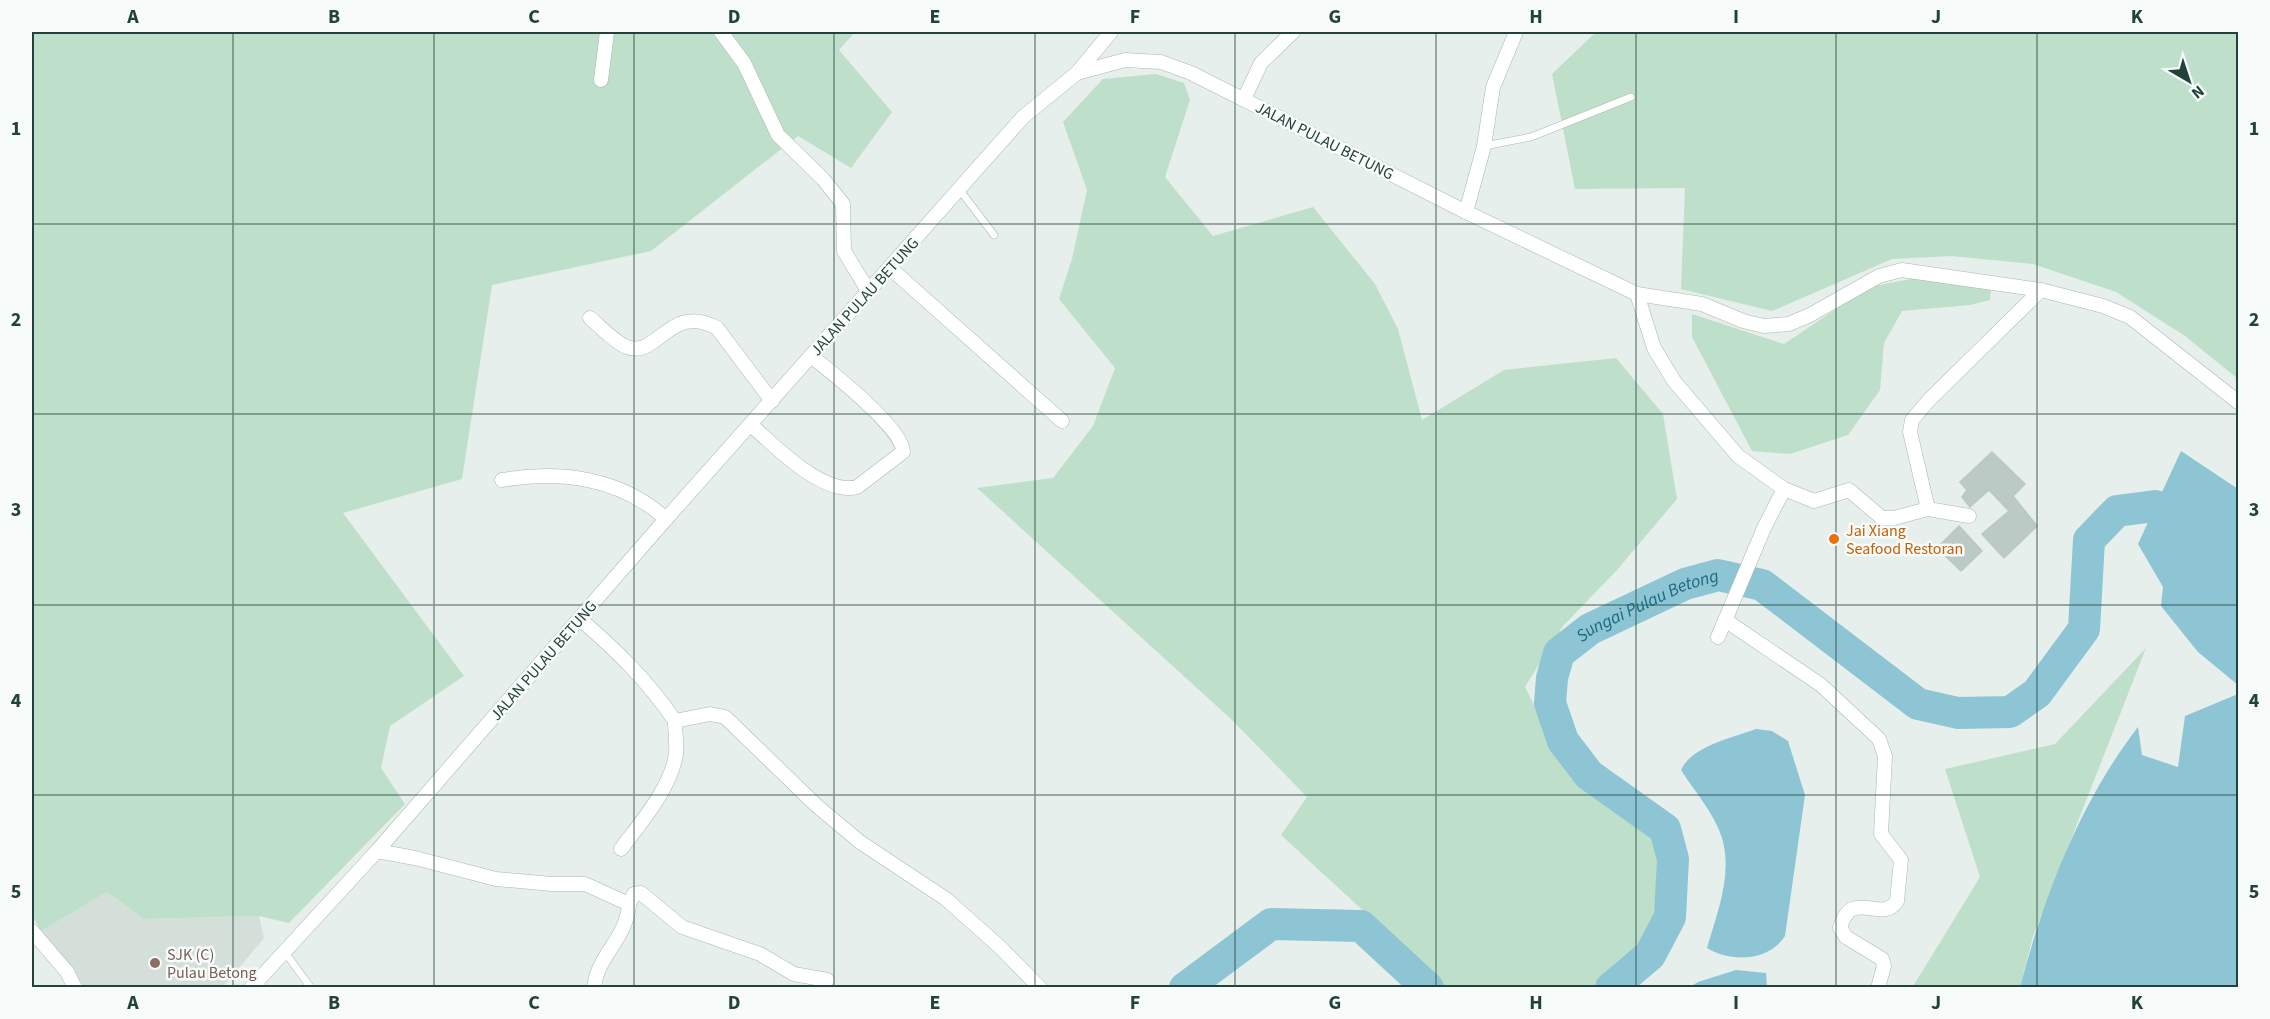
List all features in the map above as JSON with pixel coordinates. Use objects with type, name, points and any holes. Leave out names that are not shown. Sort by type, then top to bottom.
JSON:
[{"type":"street","points":[[601,80],[607,32]]},
{"type":"street","points":[[721,32],[744,63],[778,135],[817,172],[843,204],[844,251],[869,292]]},
{"type":"street","points":[[1077,73],[1111,32]]},
{"type":"street","points":[[1244,99],[1261,63],[1293,32]]},
{"type":"street","points":[[1466,212],[1484,146],[1492,87],[1516,32]]},
{"type":"street","name":"JALAN PULAU BETUNG","points":[[251,987],[377,851],[666,519],[1023,117],[1077,73],[1125,60],[1161,62],[1191,73],[1466,212],[1637,294],[1702,304],[1743,321],[1764,326],[1789,324],[1810,315],[1879,276],[1902,270],[2041,290],[2103,306],[2130,317],[2238,402]]},
{"type":"street","points":[[890,268],[1062,421]]},
{"type":"street","points":[[1928,509],[1910,432],[1912,420],[1929,400],[2041,290]]},
{"type":"street","points":[[1637,294],[1654,348],[1674,381],[1738,456],[1784,489],[1819,501],[1849,490],[1873,511],[1887,519],[1928,509],[1969,516]]},
{"type":"street","points":[[590,318],[628,348],[638,349],[648,346],[676,325],[690,320],[704,321],[717,328],[772,401]]},
{"type":"street","points":[[751,425],[816,478],[848,489],[857,487],[903,452],[896,438],[857,392],[811,356]]},
{"type":"street","points":[[502,480],[536,476],[581,478],[603,482],[647,502],[666,519]]},
{"type":"street","points":[[1718,637],[1764,528],[1784,489]]},
{"type":"street","points":[[1726,617],[1821,684],[1879,739],[1885,756],[1881,834],[1901,860],[1897,901],[1886,909],[1852,908],[1844,914],[1840,928],[1846,937],[1882,959],[1884,966],[1878,987]]},
{"type":"street","points":[[580,619],[633,666],[653,688],[675,721],[673,765],[664,784],[621,849]]},
{"type":"street","points":[[675,721],[710,714],[725,717],[817,806],[860,842],[946,899],[1040,987]]},
{"type":"street","points":[[377,851],[416,858],[496,879],[552,884],[585,884],[629,904]]},
{"type":"street","points":[[594,987],[595,975],[624,929],[629,904],[634,894],[641,893],[682,927],[760,954],[794,974],[827,980]]},
{"type":"street","points":[[32,932],[67,972],[75,987]]},
{"type":"lane","points":[[1484,146],[1531,137],[1631,97]]},
{"type":"lane","points":[[958,189],[994,235]]},
{"type":"lane","points":[[284,951],[310,987]]},
{"type":"shaded area","name":"SJK (C) Pulau Betong","points":[[107,892],[144,919],[259,916],[264,938],[223,987],[85,988],[41,931]]},
{"type":"green space","points":[[32,32],[855,32],[839,50],[892,112],[851,168],[798,136],[651,251],[492,285],[462,479],[343,513],[464,676],[390,726],[381,768],[405,804],[289,923],[259,916],[144,919],[107,892],[41,931],[32,915]]},
{"type":"green space","points":[[1596,32],[2238,32],[2238,379],[2185,336],[2116,292],[2033,264],[1951,256],[1892,259],[1772,311],[1681,289],[1685,188],[1575,189],[1552,74]]},
{"type":"green space","points":[[1156,74],[1184,83],[1190,100],[1165,177],[1213,236],[1313,207],[1375,284],[1398,329],[1422,420],[1504,370],[1616,358],[1663,414],[1677,499],[1617,570],[1563,626],[1525,687],[1571,778],[1651,825],[1663,888],[1649,940],[1597,986],[1446,987],[1281,835],[1307,797],[1231,719],[977,488],[1053,478],[1093,426],[1115,368],[1059,299],[1072,259],[1087,190],[1063,122],[1103,79]]},
{"type":"green space","points":[[1916,278],[1991,290],[1990,300],[1970,305],[1902,311],[1884,343],[1880,390],[1848,435],[1790,454],[1752,451],[1692,337],[1692,314],[1784,344],[1869,287]]},
{"type":"green space","points":[[2146,648],[2033,936],[2020,987],[1912,988],[1980,877],[1945,769],[2055,744]]},
{"type":"water","points":[[2181,451],[2238,489],[2238,685],[2198,652],[2161,606],[2163,587],[2138,544]]},
{"type":"water","points":[[2238,694],[2238,987],[2020,987],[2040,919],[2066,851],[2098,786],[2138,727],[2142,755],[2178,767],[2185,716]]},
{"type":"water","points":[[1756,729],[1772,731],[1788,741],[1805,795],[1785,936],[1769,951],[1760,955],[1727,956],[1707,948],[1725,879],[1726,865],[1722,838],[1704,803],[1681,770],[1686,762],[1703,749]]},
{"type":"water","points":[[1736,970],[1766,973],[1767,987],[1690,987],[1698,982]]},
{"type":"building","points":[[1992,452],[2025,484],[2013,496],[2037,526],[2004,558],[1982,534],[2009,511],[1989,490],[1970,507],[1962,497],[1967,490],[1960,482]]},
{"type":"building","points":[[1959,526],[1982,551],[1961,571],[1937,548]]},
{"type":"waterway","name":"Sungai Pulau Betong","points":[[1611,988],[1650,955],[1670,917],[1673,859],[1665,829],[1589,775],[1563,741],[1550,703],[1552,678],[1559,653],[1590,629],[1685,584],[1718,575],[1762,585],[1918,704],[1958,713],[2010,712],[2037,693],[2084,629],[2089,540],[2117,511],[2155,506]]},
{"type":"waterway","name":"Sungai Pulau Betong","points":[[1185,988],[1271,924],[1361,926],[1428,988]]},
{"type":"place","name":"Jai Xiang Seafood Restoran","points":[[1834,539]]},
{"type":"place","name":"SJK (C) Pulau Betong","points":[[155,963]]}]
